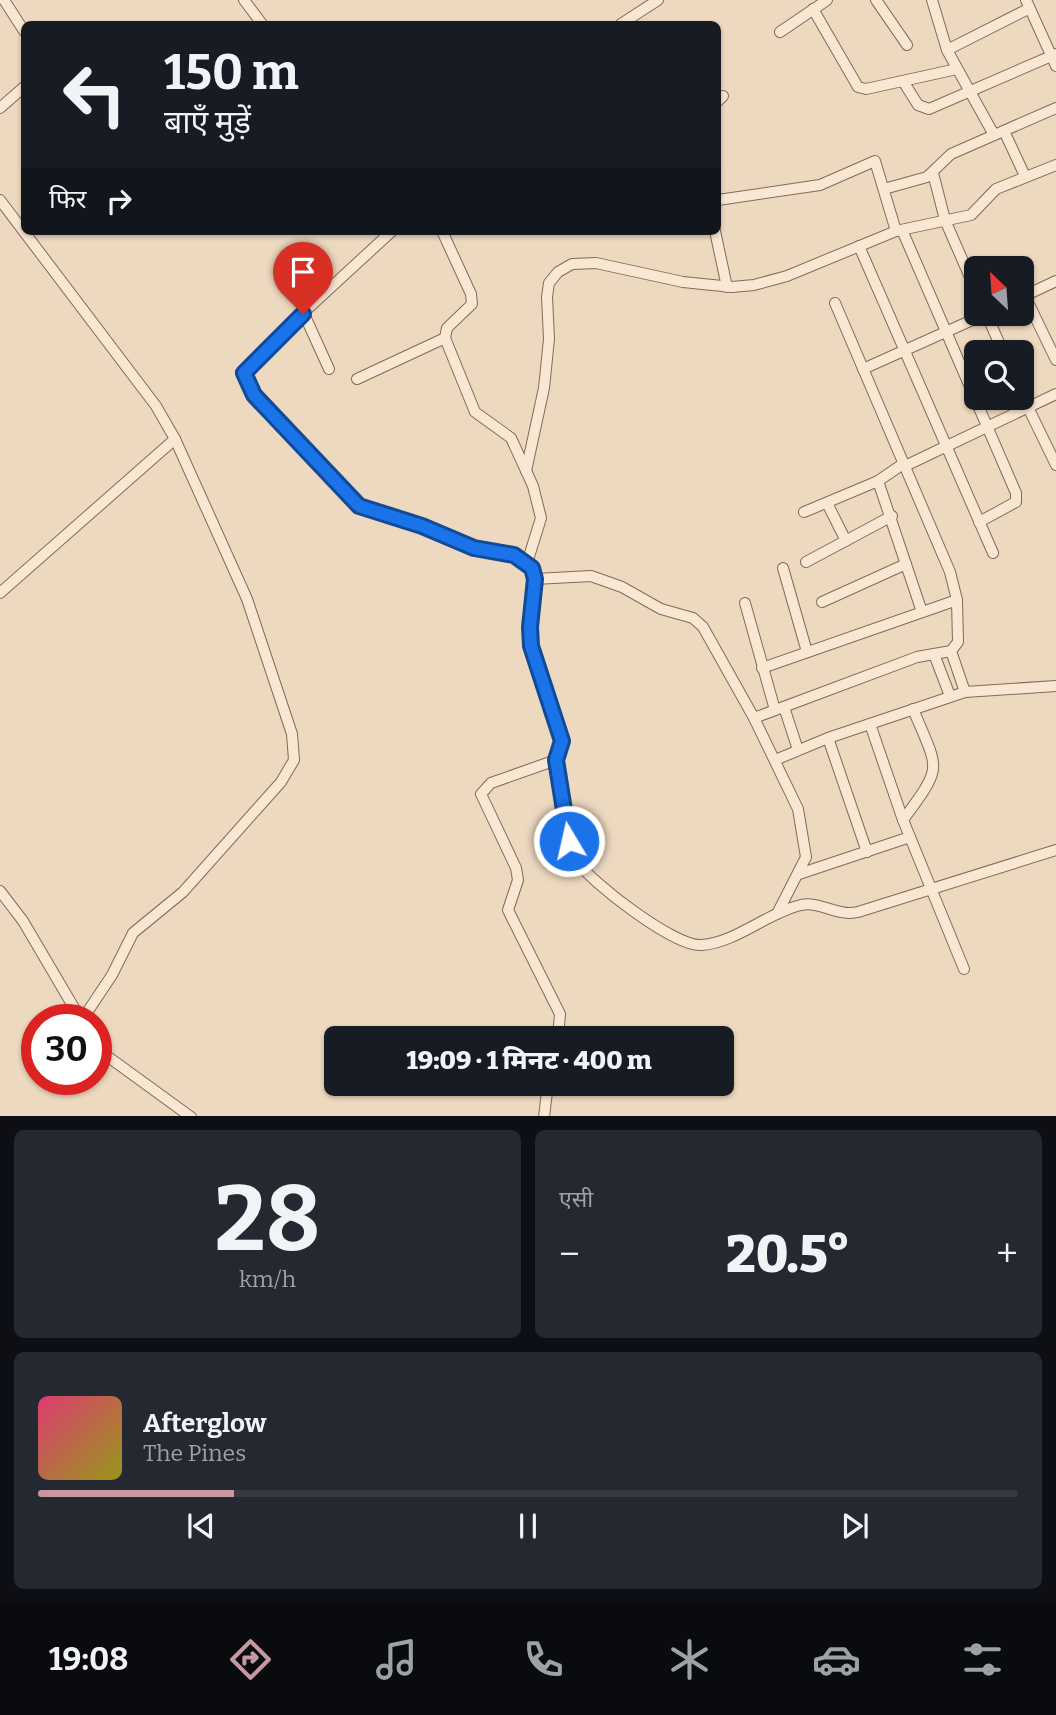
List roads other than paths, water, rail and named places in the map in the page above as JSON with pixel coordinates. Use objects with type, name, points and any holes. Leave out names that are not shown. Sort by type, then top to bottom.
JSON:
[{"type":"street","points":[[4,0],[21,26]]},
{"type":"street","points":[[244,0],[260,21]]},
{"type":"street","points":[[626,21],[658,0]]},
{"type":"street","points":[[876,0],[907,45]]},
{"type":"street","points":[[932,0],[947,50],[957,69],[1026,176]]},
{"type":"street","points":[[780,32],[819,4],[858,87],[866,89],[957,69]]},
{"type":"street","points":[[903,81],[918,105],[925,110],[1054,59],[1027,4],[947,50]]},
{"type":"street","points":[[0,108],[21,90]]},
{"type":"street","points":[[884,189],[920,180],[933,173],[951,155],[1056,108]]},
{"type":"street","points":[[721,200],[820,185],[875,161],[899,230],[947,331],[1017,498],[1010,507],[979,522]]},
{"type":"street","points":[[526,471],[544,388],[549,340],[547,297],[550,283],[558,272],[572,264],[596,262],[683,282],[727,287],[754,285],[787,276],[899,230],[975,213],[991,192],[1056,165]]},
{"type":"street","points":[[933,173],[945,220],[964,264]]},
{"type":"street","points":[[0,200],[21,228]]},
{"type":"street","points":[[27,235],[156,406],[175,439],[247,599],[292,734],[294,760],[281,782],[183,892],[133,933],[112,975],[92,1004]]},
{"type":"street","points":[[388,235],[244,373],[254,395],[359,506],[422,526],[474,548],[514,555],[527,563],[535,579],[530,627],[531,646],[562,741],[556,760],[575,859],[660,931],[678,941],[702,945],[716,942],[805,904],[851,914],[1056,850]]},
{"type":"street","points":[[444,235],[472,299],[469,309],[447,328],[445,338],[475,412],[511,438],[541,508],[541,518],[527,563]]},
{"type":"street","points":[[716,235],[727,287]]},
{"type":"street","points":[[859,246],[993,553]]},
{"type":"street","points":[[1034,291],[1056,281]]},
{"type":"street","points":[[754,718],[934,653],[951,650],[958,642],[957,600],[950,572],[835,303]]},
{"type":"street","points":[[303,314],[329,369]]},
{"type":"street","points":[[1034,317],[1056,360]]},
{"type":"street","points":[[863,369],[964,323]]},
{"type":"street","points":[[357,379],[445,338]]},
{"type":"street","points":[[1034,405],[1056,394]]},
{"type":"street","points":[[804,512],[878,481],[904,465],[1023,410]]},
{"type":"street","points":[[1028,410],[1056,465]]},
{"type":"street","points":[[0,593],[175,439]]},
{"type":"street","points":[[878,481],[892,516],[922,612]]},
{"type":"street","points":[[827,503],[846,541]]},
{"type":"street","points":[[806,562],[892,516]]},
{"type":"street","points":[[822,602],[906,564]]},
{"type":"street","points":[[783,568],[807,652]]},
{"type":"street","points":[[535,579],[592,576],[622,587],[661,609],[693,618],[708,634],[775,760],[797,809],[807,846],[804,865],[777,914]]},
{"type":"street","points":[[762,668],[957,600]]},
{"type":"street","points":[[746,603],[762,668],[798,750]]},
{"type":"street","points":[[951,650],[967,692]]},
{"type":"street","points":[[934,653],[950,696]]},
{"type":"street","points":[[775,760],[828,738],[950,696],[967,692],[1056,686]]},
{"type":"street","points":[[903,820],[929,785],[935,771],[933,757],[913,709]]},
{"type":"street","points":[[870,724],[903,820],[964,968]]},
{"type":"street","points":[[828,738],[866,852]]},
{"type":"street","points":[[556,760],[491,783],[481,794],[516,868],[517,880],[508,910],[559,1013],[558,1026]]},
{"type":"street","points":[[799,874],[910,837]]},
{"type":"street","points":[[0,891],[23,921],[72,1004]]},
{"type":"street","points":[[112,1060],[191,1116]]},
{"type":"street","points":[[544,1116],[546,1096]]}]
